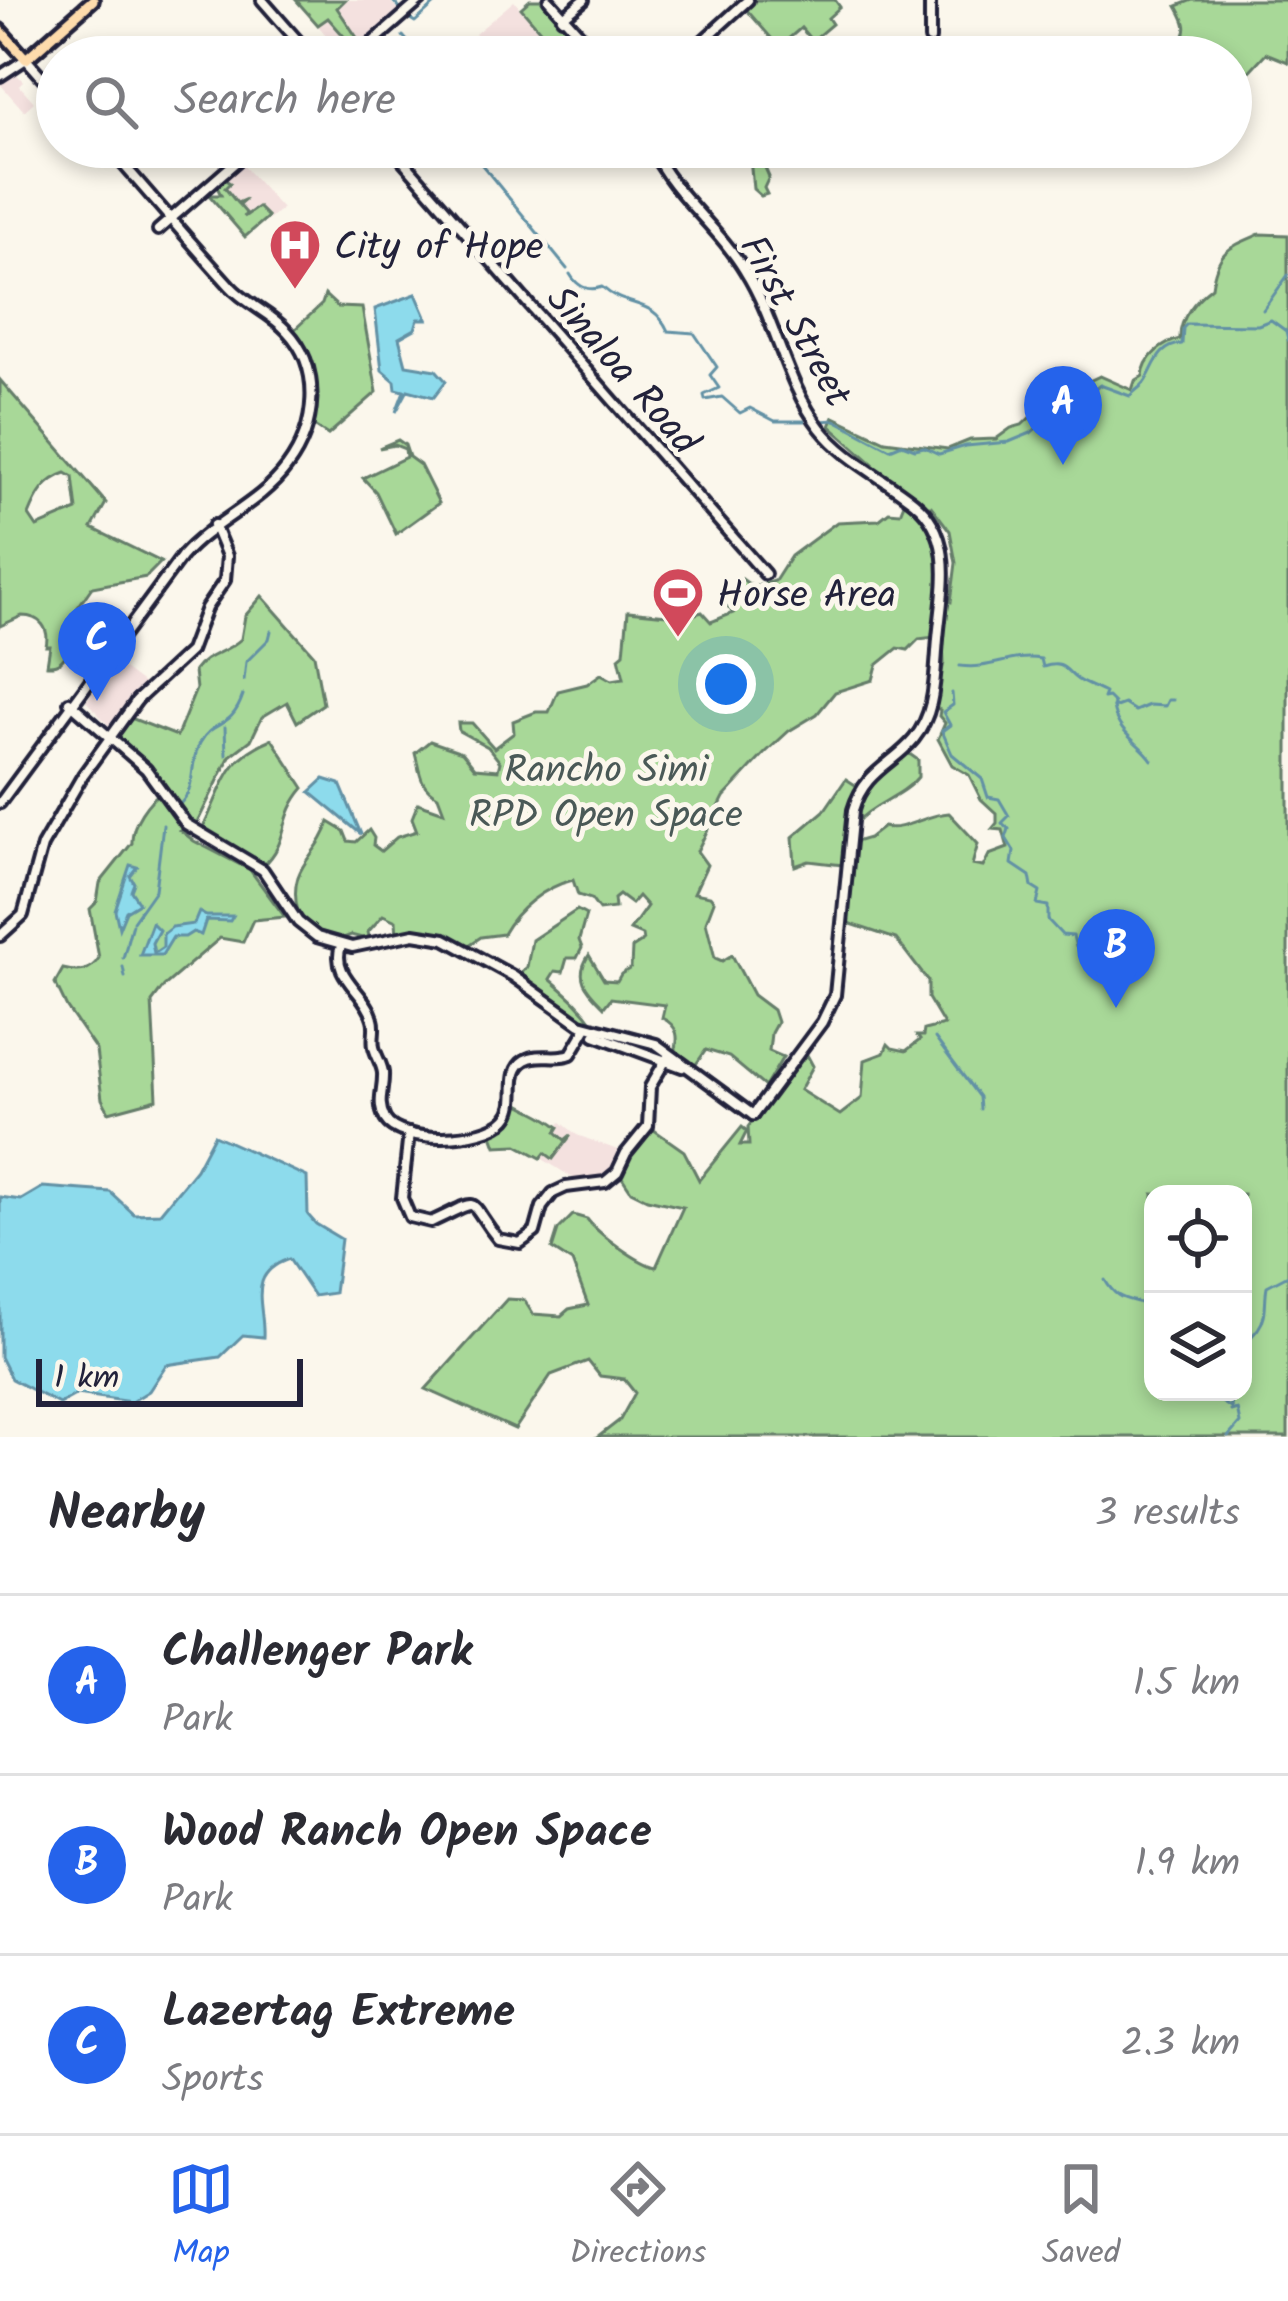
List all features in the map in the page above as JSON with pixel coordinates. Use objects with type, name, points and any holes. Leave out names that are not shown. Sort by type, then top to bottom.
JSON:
[{"type":"main road","points":[[50,36],[91,0]]},
{"type":"main road","points":[[262,0],[294,36]]},
{"type":"main road","points":[[380,36],[421,0]]},
{"type":"main road","points":[[546,0],[578,36]]},
{"type":"main road","points":[[562,18],[584,0]]},
{"type":"main road","points":[[708,36],[748,0]]},
{"type":"main road","points":[[930,0],[930,36]]},
{"type":"main road","points":[[0,27],[36,68]]},
{"type":"main road","points":[[0,73],[36,48]]},
{"type":"main road","points":[[125,168],[238,295],[289,333],[306,360],[311,387],[308,424],[288,465],[265,489],[212,525]]},
{"type":"main road","points":[[158,230],[229,168]]},
{"type":"main road","name":"Sinaloa Road","points":[[409,168],[765,574]]},
{"type":"main road","name":"First Street","points":[[658,168],[743,272],[798,398],[817,430],[849,462],[923,511],[936,531],[945,572],[936,677],[923,727],[910,747],[876,771],[858,794],[835,995],[822,1022],[752,1115],[668,1056]]},
{"type":"main road","points":[[0,800],[179,554],[284,464],[301,431],[308,388],[302,362],[287,336],[236,298],[170,219]]},
{"type":"main road","points":[[192,247],[210,263]]},
{"type":"main road","points":[[0,936],[25,912],[43,846],[79,781],[138,699],[155,679],[182,661],[194,644],[204,613],[226,576],[227,556],[212,525]]},
{"type":"main road","points":[[70,705],[143,771],[186,828],[254,868],[304,933],[340,952],[356,995],[373,1017],[374,1044],[383,1074],[381,1108],[391,1126],[409,1133],[458,1138],[497,1126],[513,1108],[514,1076],[521,1063],[533,1057],[571,1054],[586,1029]]},
{"type":"main road","points":[[340,952],[414,934],[440,937],[513,976],[586,1029],[645,1040],[668,1056],[651,1082],[648,1126],[617,1172],[605,1182],[553,1193],[542,1207],[535,1232],[520,1244],[498,1239],[484,1213],[473,1206],[456,1207],[431,1222],[410,1216],[402,1198],[409,1133]]},
{"type":"shaded area","points":[[296,0],[389,0],[401,13],[374,36],[327,36]]},
{"type":"shaded area","points":[[514,1],[545,36],[477,36]]},
{"type":"shaded area","points":[[15,72],[34,102],[24,111],[0,84]]},
{"type":"shaded area","points":[[233,168],[245,168],[282,209],[245,237],[209,195],[222,195],[215,184]]},
{"type":"shaded area","points":[[116,663],[144,684],[110,727],[86,701]]},
{"type":"shaded area","points":[[561,1122],[577,1135],[623,1152],[616,1170],[601,1180],[581,1183],[541,1158]]},
{"type":"green space","points":[[296,0],[345,0],[337,8],[356,36],[344,36],[328,18],[318,25]]},
{"type":"green space","points":[[530,0],[541,0],[572,36],[545,36],[521,8]]},
{"type":"green space","points":[[754,0],[835,0],[840,7],[828,18],[832,24],[818,36],[808,36],[801,28],[792,36],[769,36],[745,8]]},
{"type":"green space","points":[[1192,0],[1288,0],[1288,62],[1266,53],[1252,68],[1252,36],[1183,36],[1186,28],[1177,6]]},
{"type":"green space","points":[[751,168],[765,168],[767,194],[761,196],[753,189]]},
{"type":"green space","points":[[224,179],[237,203],[246,199],[239,205],[244,217],[258,207],[268,217],[245,237],[209,195],[221,195],[216,185]]},
{"type":"green space","points":[[1260,234],[1288,235],[1288,1437],[598,1437],[620,1420],[635,1393],[624,1379],[600,1376],[588,1361],[551,1375],[515,1429],[426,1389],[507,1299],[524,1300],[533,1314],[561,1316],[588,1305],[572,1262],[552,1249],[558,1230],[573,1215],[587,1219],[620,1248],[656,1267],[683,1207],[631,1191],[619,1173],[652,1118],[654,1130],[684,1151],[699,1180],[742,1127],[747,1131],[740,1145],[749,1145],[748,1127],[805,1051],[813,1066],[800,1090],[840,1115],[862,1098],[865,1060],[884,1053],[888,1044],[906,1051],[924,1030],[944,1025],[928,998],[928,981],[896,939],[845,922],[852,843],[883,827],[949,813],[978,844],[972,865],[983,867],[989,855],[1008,848],[1003,830],[992,829],[997,814],[981,799],[969,775],[952,765],[938,739],[945,723],[933,706],[944,663],[942,626],[956,563],[950,531],[931,506],[923,506],[864,465],[872,463],[830,426],[834,417],[885,441],[948,449],[970,440],[996,439],[1022,425],[1044,404],[1059,403],[1070,390],[1100,376],[1132,390],[1151,357],[1180,339],[1185,316],[1212,287],[1221,257]]},
{"type":"green space","points":[[325,295],[338,307],[362,308],[377,392],[328,435],[311,424],[313,368],[293,331],[322,304]]},
{"type":"green space","points":[[0,380],[106,503],[92,528],[161,562],[146,577],[92,587],[78,607],[85,618],[83,637],[54,665],[47,665],[50,646],[46,646],[45,629],[39,621],[22,616],[0,626]],"holes":[[[66,473],[73,477],[77,510],[37,527],[29,515],[43,489]]]},
{"type":"green space","points":[[398,440],[420,465],[439,503],[396,534],[376,492],[363,478],[406,457],[405,449],[395,445],[379,448]]},
{"type":"green space","name":"Rancho Simi RPD Open Space","points":[[906,498],[930,528],[940,562],[935,637],[919,639],[908,650],[898,648],[877,665],[873,680],[835,692],[817,714],[789,731],[724,797],[697,851],[707,865],[694,893],[714,901],[706,922],[715,958],[722,961],[732,955],[753,995],[773,1010],[777,1022],[769,1051],[783,1057],[765,1087],[729,1057],[706,1050],[694,1067],[675,1053],[676,1033],[662,1018],[665,1005],[611,998],[604,1007],[588,990],[582,971],[589,955],[604,980],[617,981],[631,968],[632,948],[643,941],[642,935],[630,930],[647,906],[638,896],[631,904],[619,895],[614,899],[615,908],[599,910],[591,899],[578,895],[573,880],[532,900],[503,934],[481,937],[466,947],[433,933],[397,935],[396,921],[383,915],[368,932],[370,940],[351,935],[333,942],[295,912],[300,872],[329,822],[344,831],[348,841],[356,842],[369,830],[373,845],[381,851],[397,837],[417,831],[412,818],[418,803],[444,812],[438,796],[424,783],[415,753],[430,741],[462,752],[475,768],[498,770],[500,762],[488,747],[459,731],[458,723],[472,723],[494,748],[514,733],[513,721],[549,712],[558,691],[587,684],[601,674],[612,680],[624,678],[619,657],[624,653],[628,611],[686,617],[702,612],[711,622],[733,613],[721,597],[742,579],[753,587],[775,581],[791,556],[837,522],[879,520],[889,512],[900,513]]},
{"type":"green space","points":[[262,596],[314,655],[323,704],[297,722],[287,702],[262,717],[251,740],[230,756],[197,823],[187,821],[180,830],[250,870],[285,917],[253,920],[243,942],[220,938],[164,986],[152,1002],[157,1099],[109,1112],[102,1099],[96,1050],[55,983],[63,969],[84,970],[99,958],[90,909],[97,902],[100,883],[132,843],[142,813],[164,790],[120,743],[119,734],[131,718],[177,736],[196,689],[194,671],[241,639],[245,616]]},
{"type":"green space","points":[[272,739],[304,788],[290,809],[277,848],[263,866],[201,831],[233,766]]},
{"type":"green space","points":[[908,753],[918,760],[918,777],[858,821],[854,818],[874,780]]},
{"type":"green space","points":[[846,779],[857,786],[846,816],[843,865],[809,861],[795,866],[793,837],[824,811]]},
{"type":"green space","points":[[577,910],[586,915],[579,940],[582,948],[577,958],[567,958],[563,972],[555,971],[550,979],[594,1024],[580,1023],[517,976],[527,967],[532,940]]},
{"type":"green space","points":[[516,1102],[559,1127],[556,1132],[565,1140],[571,1135],[553,1159],[517,1145],[496,1146],[491,1132]]},
{"type":"water","points":[[416,294],[427,319],[418,319],[415,329],[399,338],[406,365],[436,370],[446,381],[434,397],[408,390],[396,412],[404,391],[396,389],[395,381],[382,370],[375,309]]},
{"type":"water","points":[[324,779],[340,784],[361,834],[310,792]]},
{"type":"water","points":[[130,865],[137,867],[130,876],[131,891],[139,903],[126,911],[119,928],[115,910]]},
{"type":"water","points":[[199,912],[233,916],[230,921],[206,920],[201,935],[173,937],[162,955],[140,955],[152,923],[159,930],[152,943],[154,953],[163,947],[163,934],[172,927],[194,924]]},
{"type":"water","points":[[214,1135],[307,1177],[308,1215],[341,1239],[334,1293],[314,1296],[289,1259],[275,1265],[260,1292],[263,1337],[243,1335],[220,1357],[166,1365],[149,1391],[131,1402],[77,1394],[59,1404],[11,1379],[0,1357],[0,1197],[21,1200],[43,1187],[110,1192],[134,1214],[160,1213],[196,1169]]},
{"type":"waterway","points":[[392,0],[401,10]]},
{"type":"waterway","points":[[407,17],[415,22],[435,4]]},
{"type":"waterway","points":[[485,168],[567,269]]},
{"type":"waterway","points":[[570,274],[583,287],[602,287],[647,308],[668,331],[694,333],[717,367],[710,375],[719,388],[704,395],[705,400],[722,397],[740,413],[750,408],[775,421],[804,421]]},
{"type":"waterway","points":[[1263,310],[1288,275]]},
{"type":"waterway","points":[[821,421],[835,420],[890,449],[902,444],[939,454],[1009,442],[1031,433],[1068,399],[1083,399],[1100,385],[1130,396],[1161,354],[1182,344],[1187,324],[1258,325],[1271,320],[1286,331],[1288,340]]},
{"type":"waterway","points":[[244,680],[246,662],[271,631]]},
{"type":"waterway","points":[[960,666],[1041,659],[1043,667],[1060,666],[1105,693],[1103,698],[1108,697],[1113,708],[1124,704],[1135,711],[1173,700]]},
{"type":"waterway","points":[[952,693],[953,705],[943,712],[950,725],[942,731],[952,754],[982,779],[988,797],[999,799],[1009,816],[1002,823],[1009,829],[1006,838],[1014,851],[1012,864],[1030,876],[1032,887],[1040,892],[1037,904],[1048,906],[1048,920],[1062,935],[1073,936],[1084,963],[1107,981]]},
{"type":"waterway","points":[[179,805],[189,791],[200,743],[233,714],[243,695]]},
{"type":"waterway","points":[[1113,708],[1125,732],[1152,760]]},
{"type":"waterway","points":[[225,727],[226,755]]},
{"type":"waterway","points":[[133,921],[155,890],[163,825]]},
{"type":"waterway","points":[[127,942],[132,924]]},
{"type":"waterway","points":[[123,958],[127,944]]},
{"type":"waterway","points":[[123,967],[125,977]]},
{"type":"waterway","points":[[935,1038],[979,1097],[980,1109]]},
{"type":"waterway","points":[[1252,1336],[1263,1319],[1267,1286],[1288,1275]]},
{"type":"waterway","points":[[1105,1280],[1122,1298],[1144,1305]]},
{"type":"waterway","points":[[1220,1401],[1231,1408]]},
{"type":"waterway","points":[[1228,1437],[1240,1423],[1237,1409],[1231,1411],[1232,1401]]},
{"type":"place","name":"City of Hope","points":[[295,291]]},
{"type":"place","name":"Challenger Park","points":[[1063,465]]},
{"type":"place","name":"Horse Area","points":[[678,639]]},
{"type":"place","name":"Lazertag Extreme","points":[[97,701]]},
{"type":"place","name":"Wood Ranch Open Space","points":[[1116,1008]]}]
